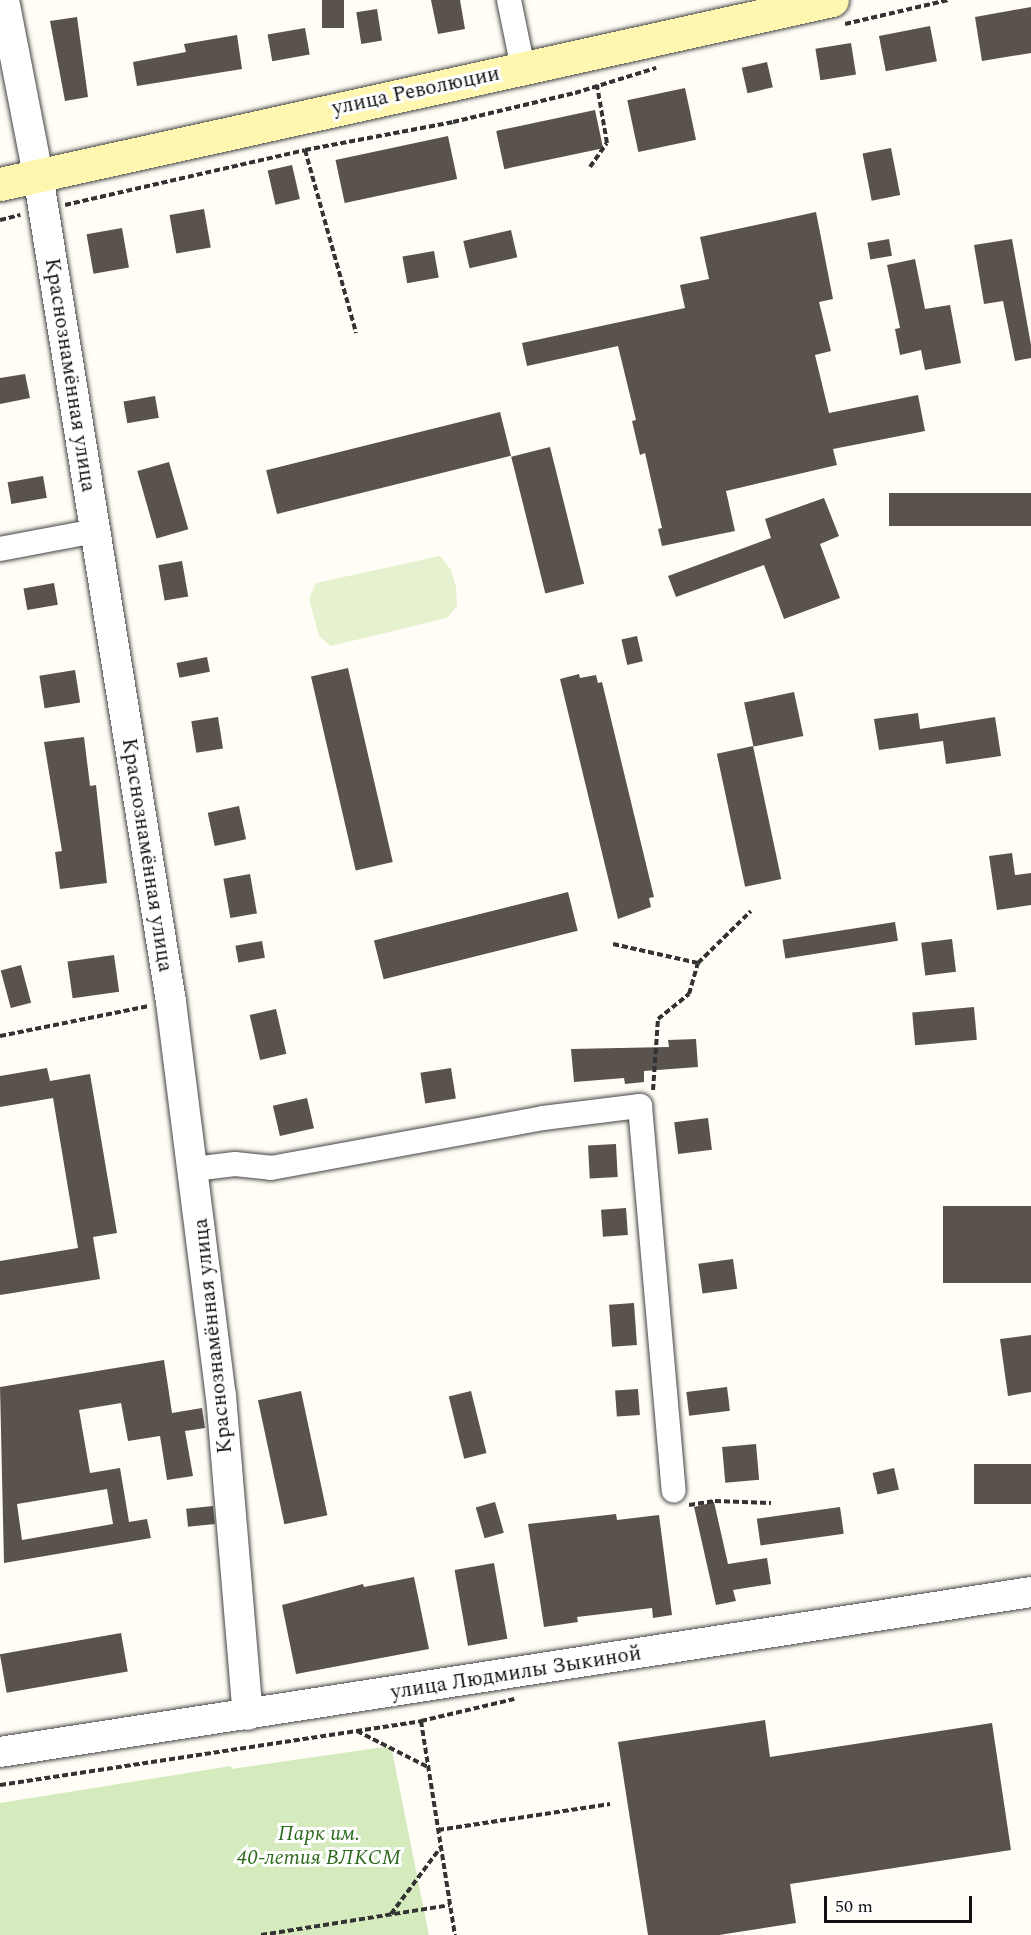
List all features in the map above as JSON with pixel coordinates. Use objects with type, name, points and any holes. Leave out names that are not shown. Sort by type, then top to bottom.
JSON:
[{"type":"main road","name":"улица Революции","points":[[0,184],[523,68],[833,13]]},
{"type":"street","name":"Краснознамённая улица","points":[[4,0],[38,176],[171,1002],[194,1169],[236,1534],[248,1715]]},
{"type":"street","points":[[509,0],[523,68]]},
{"type":"street","points":[[0,549],[94,531]]},
{"type":"street","points":[[194,1169],[235,1164],[271,1168],[523,1121],[640,1106],[674,1491]]},
{"type":"street","name":"улица Людмилы Зыкиной","points":[[0,1752],[1031,1592]]},
{"type":"path","points":[[833,13],[948,0]]},
{"type":"path","points":[[0,220],[305,150],[453,122],[668,65]]},
{"type":"path","points":[[590,167],[607,143],[597,85]]},
{"type":"path","points":[[305,150],[356,333]]},
{"type":"path","points":[[640,1106],[648,1101],[654,1088],[658,1019],[689,994],[698,963],[751,911]]},
{"type":"path","points":[[613,944],[698,963]]},
{"type":"path","points":[[0,1036],[171,1002]]},
{"type":"path","points":[[674,1491],[690,1505],[715,1501],[771,1503]]},
{"type":"path","points":[[0,1785],[420,1721],[521,1698]]},
{"type":"path","points":[[420,1721],[455,1935]]},
{"type":"path","points":[[356,1731],[428,1768]]},
{"type":"path","points":[[438,1830],[610,1804]]},
{"type":"path","points":[[390,1915],[441,1847]]},
{"type":"path","points":[[261,1935],[450,1905]]},
{"type":"green space","points":[[440,556],[451,570],[456,587],[457,606],[447,618],[331,646],[319,636],[309,599],[316,583]]},
{"type":"green space","name":"Парк им. 40-летия ВЛКСМ","points":[[391,1746],[429,1935],[0,1935],[0,1803],[231,1766],[232,1769]]},
{"type":"building","points":[[322,0],[344,0],[344,28],[322,28]]},
{"type":"building","points":[[431,0],[460,0],[465,29],[438,34]]},
{"type":"building","points":[[1031,7],[1031,53],[982,61],[975,17]]},
{"type":"building","points":[[377,9],[382,41],[361,44],[356,12]]},
{"type":"building","points":[[77,17],[88,97],[65,101],[50,21]]},
{"type":"building","points":[[930,26],[937,61],[886,71],[879,36]]},
{"type":"building","points":[[305,28],[310,55],[272,61],[268,35]]},
{"type":"building","points":[[237,35],[242,69],[137,86],[133,62],[186,52],[184,44]]},
{"type":"building","points":[[851,43],[856,75],[820,80],[815,49]]},
{"type":"building","points":[[767,62],[773,87],[748,93],[742,68]]},
{"type":"building","points":[[685,88],[696,140],[638,152],[627,100]]},
{"type":"building","points":[[595,110],[603,148],[504,169],[496,131]]},
{"type":"building","points":[[448,136],[457,179],[345,203],[336,160]]},
{"type":"building","points":[[891,148],[900,195],[872,201],[863,154]]},
{"type":"building","points":[[292,165],[300,199],[276,205],[268,171]]},
{"type":"building","points":[[204,209],[211,247],[176,253],[170,215]]},
{"type":"building","points":[[816,212],[833,299],[819,302],[831,351],[815,355],[829,413],[918,395],[925,431],[833,449],[837,465],[726,491],[735,531],[662,546],[658,529],[662,528],[645,453],[640,455],[632,421],[636,420],[618,346],[527,366],[522,343],[685,308],[680,285],[709,279],[700,237]]},
{"type":"building","points":[[122,228],[129,267],[93,274],[87,234]]},
{"type":"building","points":[[511,230],[517,257],[470,268],[463,241]]},
{"type":"building","points":[[889,239],[892,256],[870,260],[867,243]]},
{"type":"building","points":[[1012,239],[1031,345],[1031,358],[1015,361],[1003,301],[984,304],[974,245]]},
{"type":"building","points":[[434,251],[439,278],[407,283],[402,257]]},
{"type":"building","points":[[915,259],[925,309],[950,305],[961,363],[925,370],[921,350],[900,355],[895,329],[900,328],[887,265]]},
{"type":"building","points":[[25,374],[30,398],[0,404],[0,378]]},
{"type":"building","points":[[155,396],[159,418],[127,423],[123,402]]},
{"type":"building","points":[[500,412],[511,456],[277,514],[266,470]]},
{"type":"building","points":[[550,447],[584,584],[545,593],[511,457]]},
{"type":"building","points":[[169,462],[188,529],[157,538],[137,471]]},
{"type":"building","points":[[43,476],[47,498],[11,504],[8,482]]},
{"type":"building","points":[[889,493],[1031,493],[1031,526],[889,526]]},
{"type":"building","points":[[824,498],[839,536],[820,544],[840,598],[784,619],[764,565],[676,597],[668,576],[771,538],[765,519]]},
{"type":"building","points":[[182,561],[188,596],[165,601],[158,565]]},
{"type":"building","points":[[54,583],[58,605],[27,610],[23,588]]},
{"type":"building","points":[[637,636],[643,661],[627,665],[621,640]]},
{"type":"building","points":[[207,657],[210,672],[179,678],[177,663]]},
{"type":"building","points":[[348,668],[393,862],[356,870],[311,677]]},
{"type":"building","points":[[75,670],[80,703],[45,708],[39,676]]},
{"type":"building","points":[[579,674],[580,678],[596,675],[598,683],[602,682],[654,897],[649,898],[651,907],[618,919],[560,679]]},
{"type":"building","points":[[794,692],[803,736],[753,747],[744,703]]},
{"type":"building","points":[[918,713],[920,729],[995,717],[1001,756],[946,764],[943,741],[879,750],[874,719]]},
{"type":"building","points":[[218,717],[223,749],[196,753],[191,721]]},
{"type":"building","points":[[84,737],[90,786],[96,785],[107,883],[60,889],[55,852],[62,851],[44,742]]},
{"type":"building","points":[[753,746],[781,879],[745,887],[717,754]]},
{"type":"building","points":[[239,806],[246,839],[215,846],[208,813]]},
{"type":"building","points":[[1012,853],[1015,875],[1031,873],[1031,905],[997,910],[989,856]]},
{"type":"building","points":[[250,874],[257,913],[230,918],[223,879]]},
{"type":"building","points":[[568,892],[578,931],[384,979],[374,940]]},
{"type":"building","points":[[895,922],[898,941],[785,959],[782,940]]},
{"type":"building","points":[[952,939],[956,972],[925,976],[921,943]]},
{"type":"building","points":[[262,941],[265,958],[238,962],[235,946]]},
{"type":"building","points":[[114,955],[119,992],[73,998],[67,962]]},
{"type":"building","points":[[21,965],[31,1003],[11,1008],[1,970]]},
{"type":"building","points":[[974,1007],[977,1040],[915,1045],[912,1012]]},
{"type":"building","points":[[276,1009],[286,1054],[260,1060],[250,1015]]},
{"type":"building","points":[[696,1039],[698,1067],[644,1071],[644,1082],[625,1084],[624,1078],[574,1082],[571,1049],[669,1047],[668,1040]]},
{"type":"building","points":[[47,1068],[50,1081],[90,1074],[117,1233],[93,1237],[100,1279],[0,1295],[0,1261],[78,1248],[53,1098],[0,1107],[0,1076]]},
{"type":"building","points":[[451,1068],[456,1099],[425,1103],[420,1073]]},
{"type":"building","points":[[307,1098],[314,1128],[280,1136],[273,1106]]},
{"type":"building","points":[[708,1118],[712,1150],[678,1154],[674,1122]]},
{"type":"building","points":[[616,1144],[618,1177],[590,1178],[588,1145]]},
{"type":"building","points":[[943,1206],[1031,1206],[1031,1283],[943,1283]]},
{"type":"building","points":[[626,1208],[628,1235],[603,1237],[601,1210]]},
{"type":"building","points":[[733,1259],[737,1289],[703,1294],[698,1264]]},
{"type":"building","points":[[634,1303],[637,1345],[612,1347],[609,1305]]},
{"type":"building","points":[[1031,1335],[1031,1392],[1008,1396],[1000,1339]]},
{"type":"building","points":[[164,1360],[172,1413],[202,1408],[205,1428],[185,1431],[193,1476],[167,1480],[160,1436],[128,1441],[121,1403],[79,1410],[90,1473],[120,1468],[129,1522],[147,1519],[151,1538],[4,1563],[0,1387]],"holes":[[[107,1489],[113,1524],[22,1540],[17,1504]]]},
{"type":"building","points":[[727,1387],[730,1411],[689,1416],[686,1392]]},
{"type":"building","points":[[638,1389],[640,1415],[617,1417],[615,1391]]},
{"type":"building","points":[[301,1391],[327,1515],[284,1524],[258,1400]]},
{"type":"building","points":[[471,1391],[486,1453],[464,1459],[449,1397]]},
{"type":"building","points":[[756,1444],[759,1480],[725,1483],[722,1447]]},
{"type":"building","points":[[974,1464],[1031,1464],[1031,1504],[974,1504]]},
{"type":"building","points":[[894,1468],[899,1489],[878,1494],[873,1473]]},
{"type":"building","points":[[495,1502],[504,1533],[485,1538],[476,1508]]},
{"type":"building","points":[[714,1502],[728,1564],[767,1558],[771,1584],[733,1590],[736,1601],[716,1605],[694,1507]]},
{"type":"building","points":[[213,1506],[215,1524],[188,1527],[186,1509]]},
{"type":"building","points":[[840,1507],[844,1534],[761,1545],[757,1519]]},
{"type":"building","points":[[616,1514],[617,1520],[659,1515],[672,1615],[653,1618],[652,1608],[577,1617],[578,1622],[544,1627],[528,1524]]},
{"type":"building","points":[[494,1563],[507,1639],[468,1646],[455,1570]]},
{"type":"building","points":[[414,1577],[429,1649],[296,1674],[282,1605],[363,1584],[364,1587]]},
{"type":"building","points":[[121,1633],[128,1671],[7,1693],[0,1654]]},
{"type":"building","points":[[765,1720],[770,1757],[992,1723],[1011,1850],[790,1884],[796,1923],[719,1935],[648,1935],[618,1742]]}]
